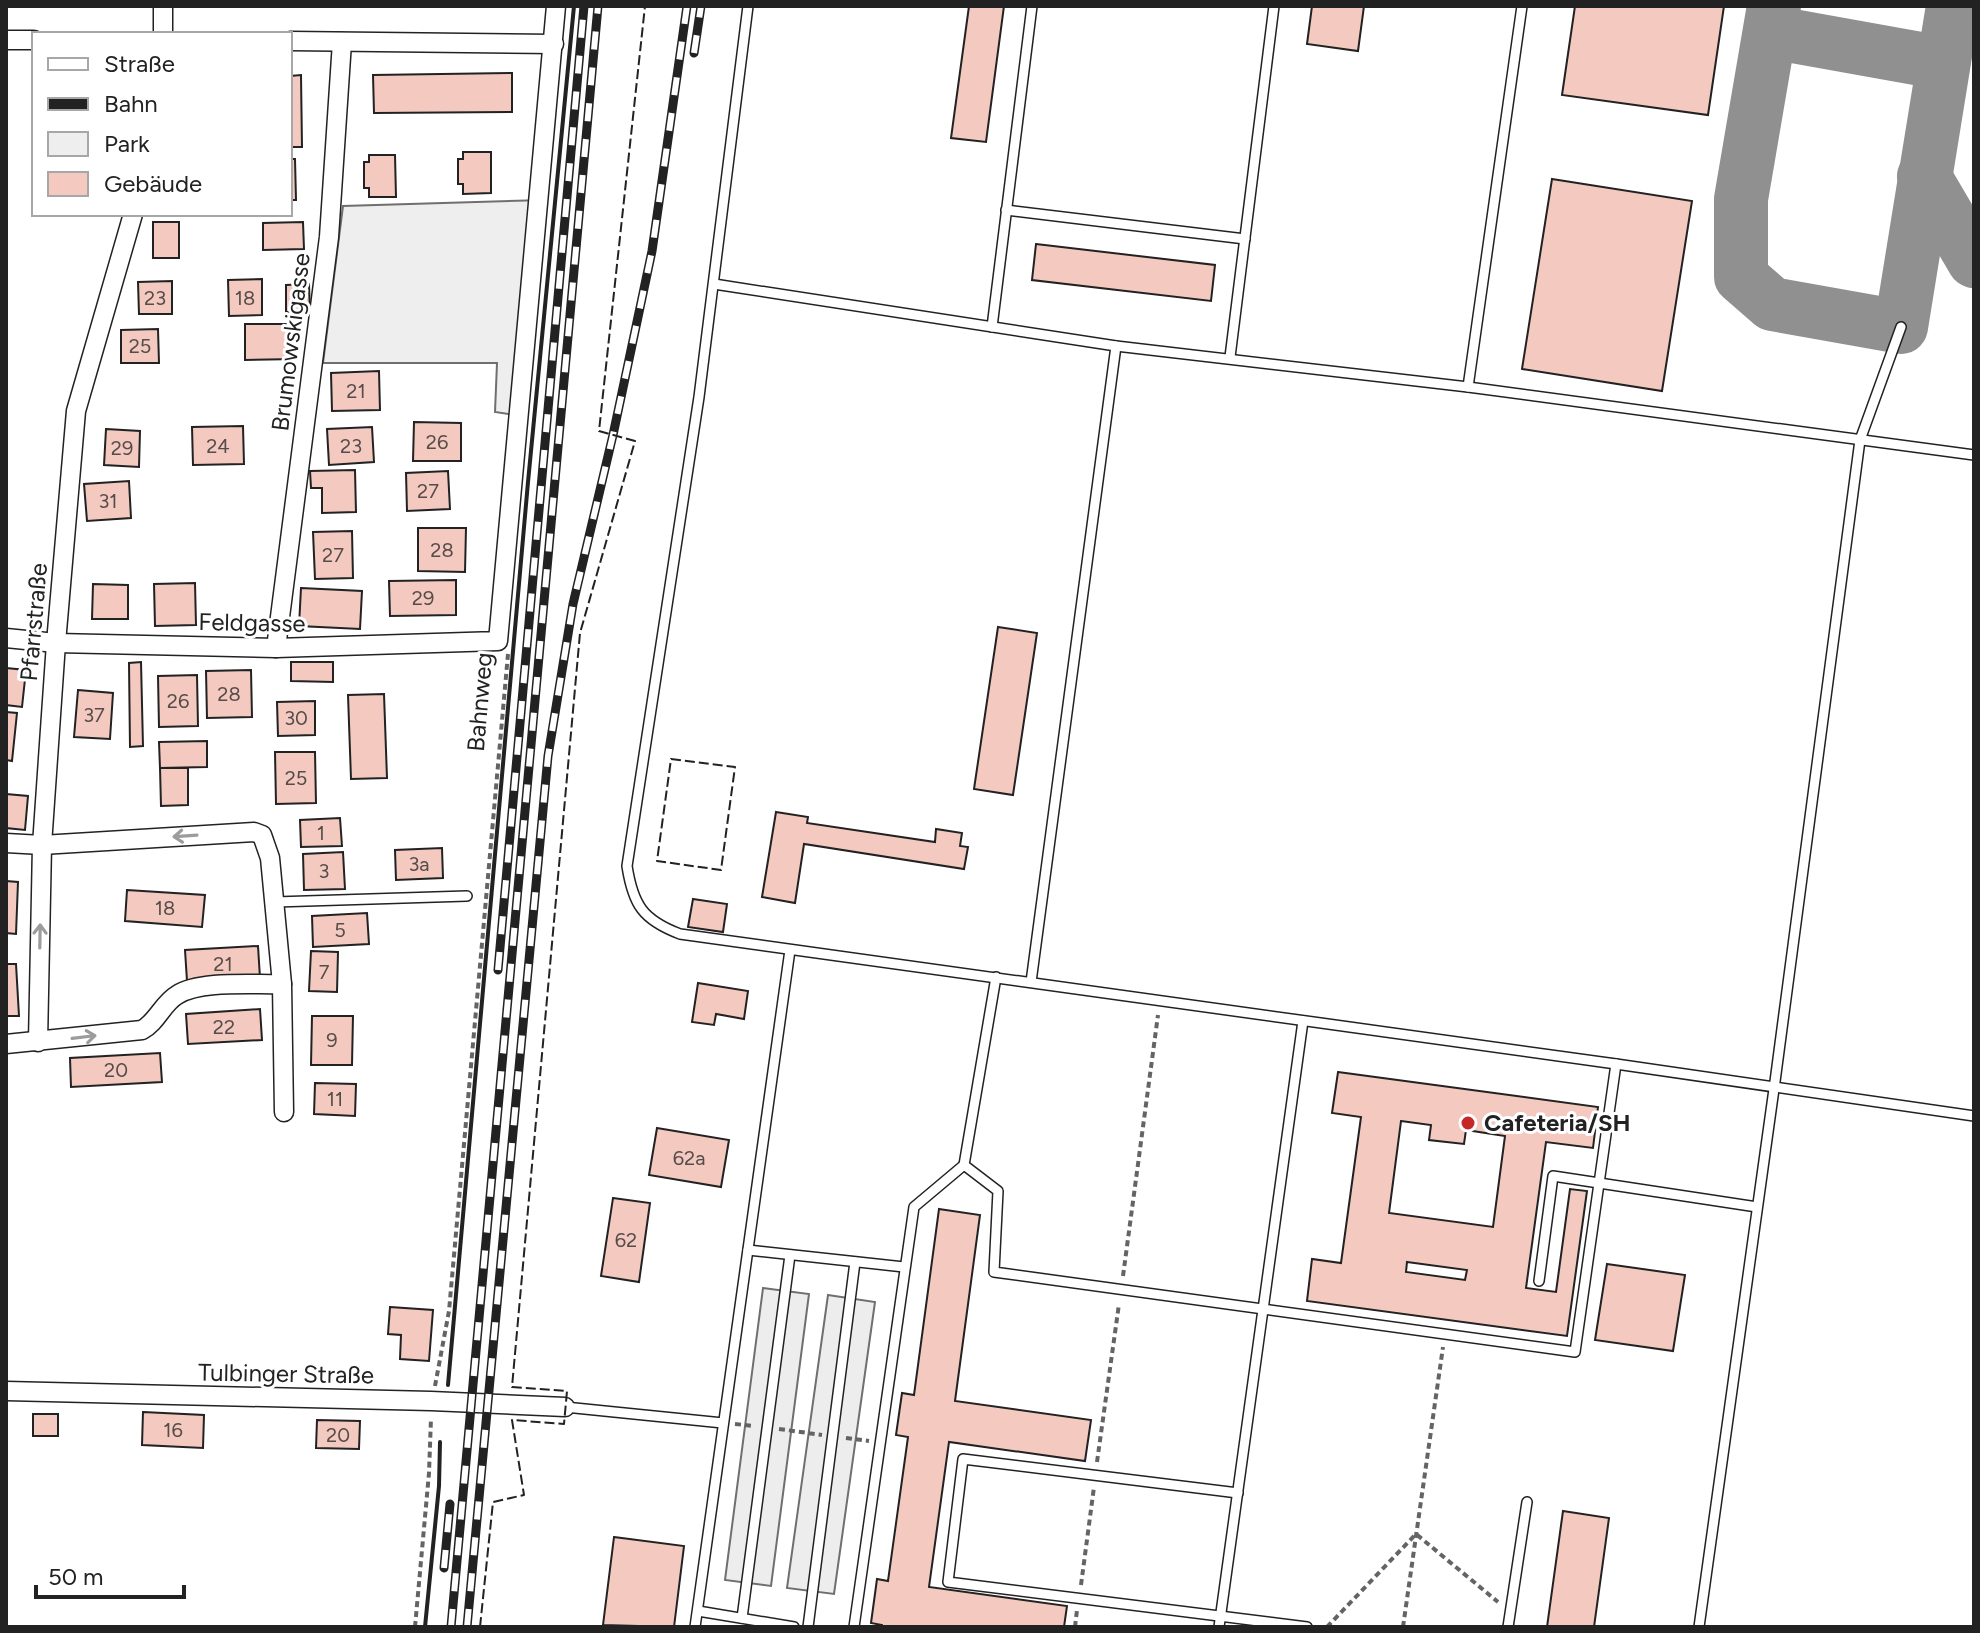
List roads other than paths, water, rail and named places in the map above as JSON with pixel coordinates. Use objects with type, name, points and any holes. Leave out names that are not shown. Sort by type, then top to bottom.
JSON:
[{"type":"street","points":[[163,6],[163,32]]},
{"type":"street","name":"Bahnweg","points":[[504,641],[556,6]]},
{"type":"street","points":[[6,40],[32,40]]},
{"type":"street","points":[[292,41],[554,44]]},
{"type":"street","name":"Brumowskigasse","points":[[276,648],[329,237],[342,42]]},
{"type":"street","name":"Pfarrstraße","points":[[38,1042],[42,845],[76,411],[132,216]]},
{"type":"street","name":"Feldgasse","points":[[6,638],[56,643],[276,648],[504,641]]},
{"type":"street","points":[[6,843],[42,845],[254,832],[262,835],[270,858],[282,984],[284,1112]]},
{"type":"street","points":[[6,1044],[142,1030],[172,998],[192,988],[282,984]]},
{"type":"street","name":"Tulbinger Straße","points":[[6,1391],[565,1407]]},
{"type":"lane","points":[[748,6],[714,284],[627,866],[631,891],[642,911],[657,925],[680,934],[790,950],[1974,1116]]},
{"type":"lane","points":[[992,327],[1032,6]]},
{"type":"lane","points":[[1230,357],[1274,6]]},
{"type":"lane","points":[[1468,387],[1522,6]]},
{"type":"lane","points":[[1006,210],[1245,239]]},
{"type":"lane","points":[[714,284],[1116,346],[1468,387],[1974,455]]},
{"type":"lane","points":[[1699,1627],[1860,440],[1901,327]]},
{"type":"lane","points":[[1031,982],[1116,346]]},
{"type":"lane","points":[[275,902],[467,896]]},
{"type":"lane","points":[[695,1627],[790,950]]},
{"type":"lane","points":[[854,1627],[914,1207],[964,1165],[996,977]]},
{"type":"lane","points":[[1219,1627],[1303,1021]]},
{"type":"lane","points":[[964,1165],[998,1191],[994,1272],[1575,1352],[1616,1064]]},
{"type":"lane","points":[[1539,1281],[1553,1176],[1757,1207]]},
{"type":"lane","points":[[748,1250],[904,1267]]},
{"type":"lane","points":[[742,1618],[790,1255]]},
{"type":"lane","points":[[808,1627],[855,1262]]},
{"type":"lane","points":[[565,1407],[723,1423]]},
{"type":"lane","points":[[1238,1493],[963,1459],[948,1582],[1307,1627]]},
{"type":"lane","points":[[1508,1627],[1527,1502]]},
{"type":"lane","points":[[698,1611],[794,1627]]},
{"type":"railway","points":[[498,970],[584,6]]},
{"type":"railway","points":[[451,1627],[598,6]]},
{"type":"railway","points":[[467,1627],[548,756],[573,604],[652,251],[687,6]]},
{"type":"railway","points":[[694,53],[701,6]]},
{"type":"railway","points":[[444,1568],[450,1504]]},
{"type":"place","name":"Cafeteria/SH","points":[[1468,1123]]}]
